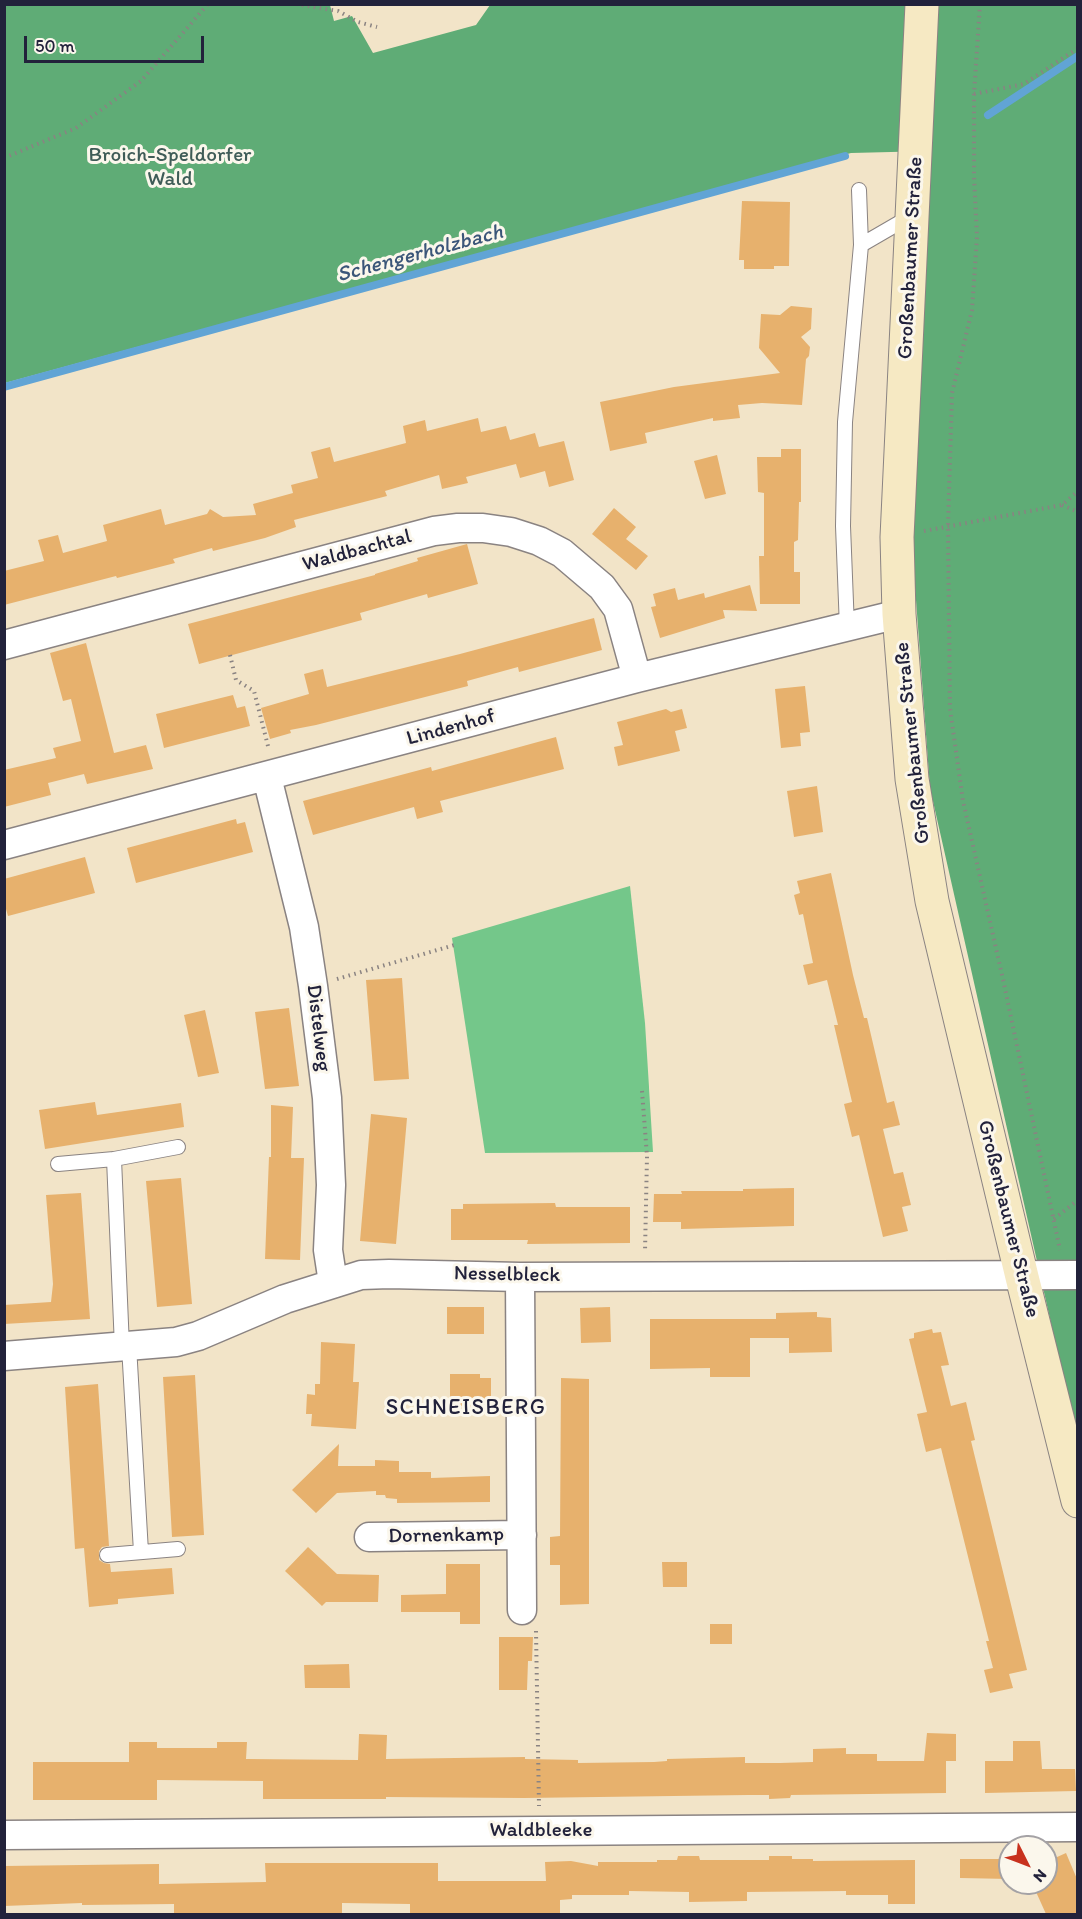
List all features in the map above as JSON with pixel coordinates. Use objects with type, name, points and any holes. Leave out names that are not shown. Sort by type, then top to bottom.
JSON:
[{"type":"street","name":"Großenbaumer Straße","points":[[922,4],[897,537],[899,614],[912,779],[932,901],[1077,1501]]},
{"type":"street","name":"Waldbachtal","points":[[4,645],[434,531],[483,528],[511,532],[539,541],[562,553],[602,587],[618,609],[637,678]]},
{"type":"street","name":"Lindenhof","points":[[4,845],[637,678],[899,614]]},
{"type":"street","name":"Distelweg","points":[[271,776],[304,927],[327,1098],[331,1185],[328,1251],[333,1282]]},
{"type":"street","name":"Nesselbleck","points":[[4,1356],[176,1342],[198,1336],[285,1299],[361,1275],[1071,1276]]},
{"type":"street","name":"Dornenkamp","points":[[520,1277],[522,1610]]},
{"type":"street","name":"Dornenkamp","points":[[369,1537],[522,1535]]},
{"type":"street","name":"Waldbleeke","points":[[4,1835],[1077,1827]]},
{"type":"lane","points":[[847,628],[843,526],[845,422],[861,244],[859,190]]},
{"type":"lane","points":[[861,244],[913,215]]},
{"type":"lane","points":[[58,1164],[114,1159],[178,1147]]},
{"type":"lane","points":[[114,1159],[141,1552]]},
{"type":"lane","points":[[107,1555],[178,1549]]},
{"type":"path","points":[[4,158],[76,128],[141,81],[208,4]]},
{"type":"path","points":[[296,4],[338,11],[358,22],[377,27]]},
{"type":"path","points":[[980,4],[974,94],[977,237],[972,310],[952,393],[948,526],[950,710],[963,801],[1053,1219],[1071,1276]]},
{"type":"path","points":[[974,94],[1024,84],[1077,48]]},
{"type":"path","points":[[948,526],[1062,505],[1077,491]]},
{"type":"path","points":[[1062,505],[1077,512]]},
{"type":"path","points":[[230,655],[236,680],[254,691],[271,776]]},
{"type":"path","points":[[313,986],[458,944]]},
{"type":"path","points":[[642,1091],[647,1156],[645,1275]]},
{"type":"path","points":[[1053,1219],[1077,1200]]},
{"type":"path","points":[[522,1610],[536,1624],[539,1831]]},
{"type":"green space","name":"Broich-Speldorfer Wald","points":[[5,5],[330,5],[334,21],[352,16],[373,53],[476,25],[490,5],[1077,5],[1077,1438],[930,788],[911,533],[931,151],[851,153],[5,383]]},
{"type":"green space","points":[[630,886],[645,1023],[653,1152],[485,1153],[452,938]]},
{"type":"building","points":[[742,201],[790,202],[789,266],[774,266],[774,269],[744,269],[744,260],[739,260]]},
{"type":"building","points":[[791,306],[812,308],[811,329],[801,337],[810,347],[809,356],[806,359],[802,405],[762,403],[738,405],[740,418],[713,421],[713,418],[645,433],[647,443],[610,451],[600,402],[674,387],[780,373],[759,348],[761,314],[780,315]]},
{"type":"building","points":[[478,418],[481,432],[506,426],[510,440],[535,433],[539,447],[564,441],[574,480],[549,487],[545,471],[520,478],[516,464],[466,477],[468,483],[442,489],[439,475],[385,491],[387,496],[294,520],[296,527],[265,538],[213,551],[212,548],[173,559],[175,563],[4,605],[4,571],[44,561],[38,540],[58,535],[63,553],[107,541],[103,525],[161,509],[165,525],[207,514],[210,509],[223,517],[256,515],[253,504],[293,493],[291,485],[318,478],[311,452],[330,447],[334,462],[406,443],[403,426],[425,420],[427,431]]},
{"type":"building","points":[[781,449],[801,449],[801,502],[799,502],[798,540],[794,542],[794,572],[800,572],[800,604],[760,604],[759,556],[764,556],[764,493],[758,492],[757,457],[781,457]]},
{"type":"building","points":[[717,455],[726,494],[705,499],[694,461]]},
{"type":"building","points":[[614,508],[636,527],[626,539],[648,556],[636,570],[592,534]]},
{"type":"building","points":[[467,544],[478,584],[428,598],[427,594],[360,613],[362,620],[199,664],[188,624],[375,575],[418,561],[417,558]]},
{"type":"building","points":[[750,585],[757,611],[723,610],[725,618],[660,638],[651,607],[656,606],[653,594],[675,588],[678,600],[704,593],[705,598]]},
{"type":"building","points":[[594,618],[602,650],[519,672],[518,667],[467,681],[468,686],[290,730],[291,733],[270,739],[261,708],[309,694],[304,674],[323,669],[327,687]]},
{"type":"building","points":[[86,643],[114,753],[146,745],[153,769],[87,784],[84,774],[48,783],[51,795],[4,807],[4,770],[56,758],[53,748],[81,741],[71,699],[63,701],[50,653]]},
{"type":"building","points":[[805,686],[810,732],[800,733],[801,746],[781,748],[775,689]]},
{"type":"building","points":[[233,695],[237,708],[245,706],[250,726],[164,748],[156,714]]},
{"type":"building","points":[[666,709],[671,712],[682,709],[687,728],[675,731],[680,751],[618,766],[614,747],[623,745],[617,722]]},
{"type":"building","points":[[556,737],[564,769],[440,801],[443,812],[417,819],[414,807],[313,835],[303,801],[431,767],[432,771]]},
{"type":"building","points":[[817,786],[823,832],[794,837],[787,791]]},
{"type":"building","points":[[236,819],[237,824],[245,822],[253,852],[136,883],[127,848]]},
{"type":"building","points":[[85,857],[95,893],[8,916],[4,902],[4,879]]},
{"type":"building","points":[[831,873],[853,975],[864,1018],[867,1018],[887,1103],[894,1101],[900,1125],[883,1129],[894,1174],[903,1172],[911,1205],[902,1207],[908,1231],[883,1237],[859,1135],[852,1137],[844,1104],[852,1102],[834,1025],[838,1025],[827,980],[808,985],[803,965],[813,963],[803,914],[799,915],[794,895],[800,893],[797,881]]},
{"type":"building","points":[[402,978],[409,1079],[374,1081],[366,980]]},
{"type":"building","points":[[289,1008],[299,1086],[265,1089],[255,1012]]},
{"type":"building","points":[[205,1010],[219,1073],[198,1077],[184,1015]]},
{"type":"building","points":[[95,1102],[97,1115],[181,1103],[184,1127],[45,1149],[39,1110]]},
{"type":"building","points":[[271,1105],[293,1107],[291,1158],[304,1158],[300,1260],[265,1259],[269,1157],[271,1157]]},
{"type":"building","points":[[371,1114],[407,1118],[396,1244],[360,1241]]},
{"type":"building","points":[[181,1178],[192,1304],[157,1307],[146,1181]]},
{"type":"building","points":[[794,1188],[794,1226],[681,1229],[681,1222],[653,1222],[654,1194],[682,1194],[681,1191]]},
{"type":"building","points":[[81,1193],[90,1319],[4,1324],[4,1305],[51,1302],[53,1284],[46,1195]]},
{"type":"building","points":[[555,1203],[556,1207],[630,1207],[630,1243],[527,1244],[528,1240],[451,1240],[451,1209],[463,1209],[463,1204]]},
{"type":"building","points":[[447,1307],[484,1307],[484,1334],[447,1334]]},
{"type":"building","points":[[610,1307],[611,1342],[581,1343],[580,1308]]},
{"type":"building","points":[[817,1312],[817,1317],[831,1318],[832,1352],[789,1353],[789,1338],[750,1338],[750,1377],[710,1377],[710,1368],[650,1369],[650,1319],[776,1319],[776,1313]]},
{"type":"building","points":[[932,1329],[933,1333],[941,1332],[949,1365],[941,1366],[951,1406],[966,1402],[975,1440],[971,1441],[1027,1670],[1009,1674],[1013,1688],[990,1693],[984,1670],[993,1668],[986,1641],[989,1641],[941,1448],[926,1452],[917,1414],[927,1412],[909,1339],[914,1338],[914,1333]]},
{"type":"building","points":[[321,1342],[355,1344],[353,1382],[359,1382],[356,1429],[311,1426],[312,1414],[306,1414],[307,1394],[315,1395],[315,1384],[320,1384]]},
{"type":"building","points":[[450,1374],[480,1374],[480,1378],[491,1378],[491,1405],[450,1406]]},
{"type":"building","points":[[195,1375],[204,1535],[172,1537],[163,1377]]},
{"type":"building","points":[[561,1378],[589,1379],[589,1604],[560,1605],[560,1565],[550,1565],[550,1537],[560,1536]]},
{"type":"building","points":[[98,1384],[109,1546],[102,1547],[99,1551],[99,1560],[110,1564],[111,1572],[172,1568],[174,1594],[118,1599],[118,1604],[89,1607],[84,1548],[75,1549],[65,1387]]},
{"type":"building","points":[[339,1444],[338,1466],[375,1466],[375,1460],[399,1461],[399,1472],[431,1472],[431,1478],[490,1476],[490,1502],[397,1503],[397,1499],[376,1495],[376,1491],[337,1493],[316,1513],[292,1490]]},
{"type":"building","points":[[308,1547],[337,1574],[379,1575],[378,1602],[326,1602],[322,1606],[285,1571]]},
{"type":"building","points":[[662,1562],[687,1562],[687,1587],[663,1587]]},
{"type":"building","points":[[446,1564],[480,1564],[480,1624],[460,1624],[460,1612],[401,1612],[401,1595],[446,1594]]},
{"type":"building","points":[[710,1624],[732,1624],[732,1644],[710,1644]]},
{"type":"building","points":[[499,1637],[533,1637],[532,1661],[528,1661],[527,1690],[499,1690]]},
{"type":"building","points":[[349,1664],[350,1688],[305,1688],[304,1665]]},
{"type":"building","points":[[927,1733],[956,1734],[956,1761],[946,1761],[946,1793],[791,1795],[790,1798],[769,1799],[769,1795],[263,1799],[263,1781],[157,1780],[157,1800],[33,1800],[33,1762],[129,1762],[129,1742],[157,1742],[157,1748],[217,1748],[217,1742],[247,1742],[246,1759],[358,1760],[359,1734],[387,1735],[386,1759],[525,1757],[525,1759],[578,1760],[578,1763],[745,1757],[745,1763],[780,1763],[813,1762],[813,1749],[846,1748],[846,1754],[877,1754],[877,1761],[924,1761]]},
{"type":"building","points":[[1013,1741],[1040,1741],[1042,1769],[1075,1769],[1076,1791],[985,1793],[985,1761],[1013,1761]]},
{"type":"building","points":[[1066,1853],[1077,1879],[1077,1914],[1046,1914],[1037,1895],[1058,1895],[1058,1857]]},
{"type":"building","points":[[678,1856],[699,1856],[700,1860],[769,1860],[769,1856],[792,1856],[792,1859],[813,1859],[813,1861],[915,1860],[915,1904],[888,1904],[888,1895],[846,1895],[846,1891],[747,1892],[747,1901],[689,1902],[689,1892],[629,1891],[629,1895],[572,1895],[572,1899],[560,1900],[560,1913],[528,1914],[410,1914],[410,1904],[342,1903],[342,1914],[174,1914],[174,1904],[82,1905],[82,1903],[4,1906],[4,1866],[159,1864],[159,1884],[266,1882],[265,1863],[438,1863],[438,1881],[546,1881],[545,1862],[571,1861],[598,1866],[598,1862],[657,1862],[657,1860],[677,1860]]},
{"type":"building","points":[[960,1859],[998,1859],[998,1879],[960,1878]]},
{"type":"waterway","name":"Schengerholzbach","points":[[988,115],[1078,56]]},
{"type":"waterway","name":"Schengerholzbach","points":[[4,387],[845,156]]},
{"type":"district","name":"SCHNEISBERG","points":[[466,1408]]}]
